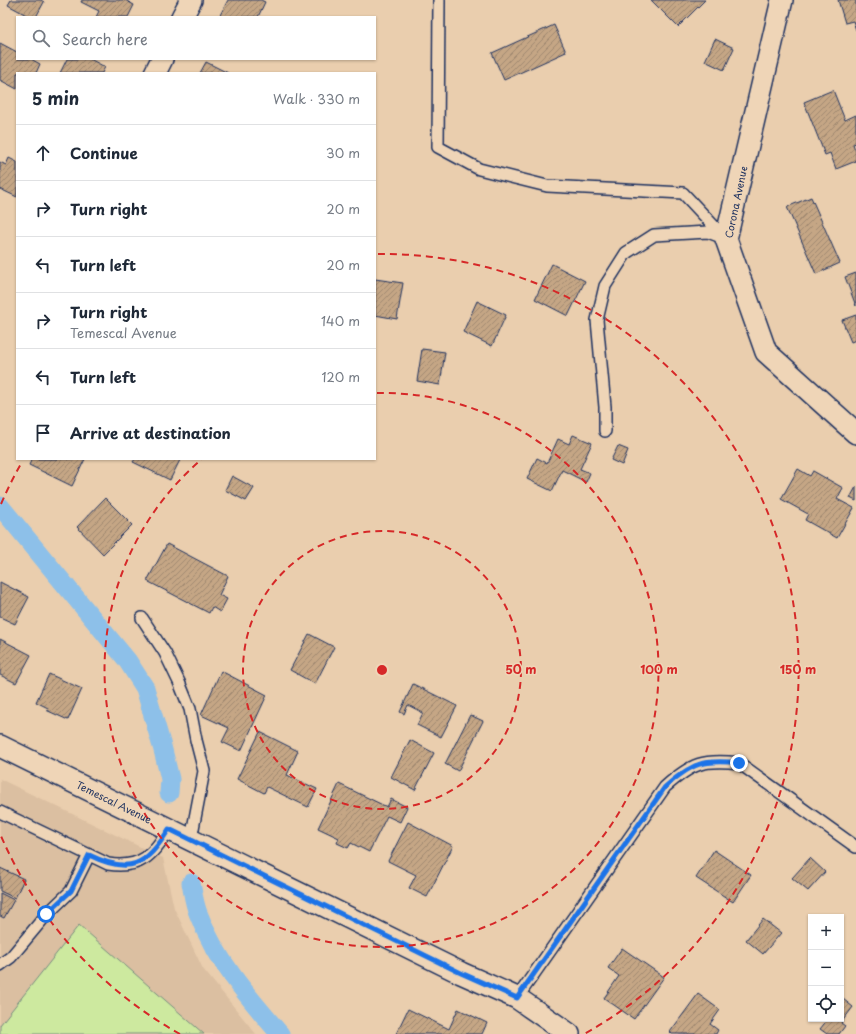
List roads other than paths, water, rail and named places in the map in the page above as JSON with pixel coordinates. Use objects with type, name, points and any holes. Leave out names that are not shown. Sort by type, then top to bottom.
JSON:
[{"type":"street","points":[[182,16],[190,0]]},
{"type":"street","name":"Corona Avenue","points":[[782,0],[726,239],[766,352],[856,433]]},
{"type":"street","points":[[156,72],[162,60]]},
{"type":"street","name":"Temescal Avenue","points":[[0,746],[461,973],[517,998],[569,1034]]},
{"type":"lane","points":[[439,0],[438,147],[479,169],[547,186],[682,193],[726,239]]},
{"type":"lane","points":[[605,431],[605,407],[596,320],[605,286],[617,266],[626,253],[654,235],[708,232],[726,239]]},
{"type":"lane","points":[[142,618],[165,653],[190,709],[204,771],[191,839]]},
{"type":"lane","points":[[517,998],[665,787],[683,771],[701,763],[720,761],[739,763],[856,847]]},
{"type":"lane","points":[[0,812],[108,864],[126,866],[137,863],[157,849],[169,829]]},
{"type":"lane","points":[[0,965],[11,957],[46,914],[71,891],[89,855]]},
{"type":"waterway","points":[[0,506],[127,660],[145,688],[170,779],[169,793]]},
{"type":"waterway","points":[[191,883],[197,909],[213,946],[244,992],[280,1034]]}]
